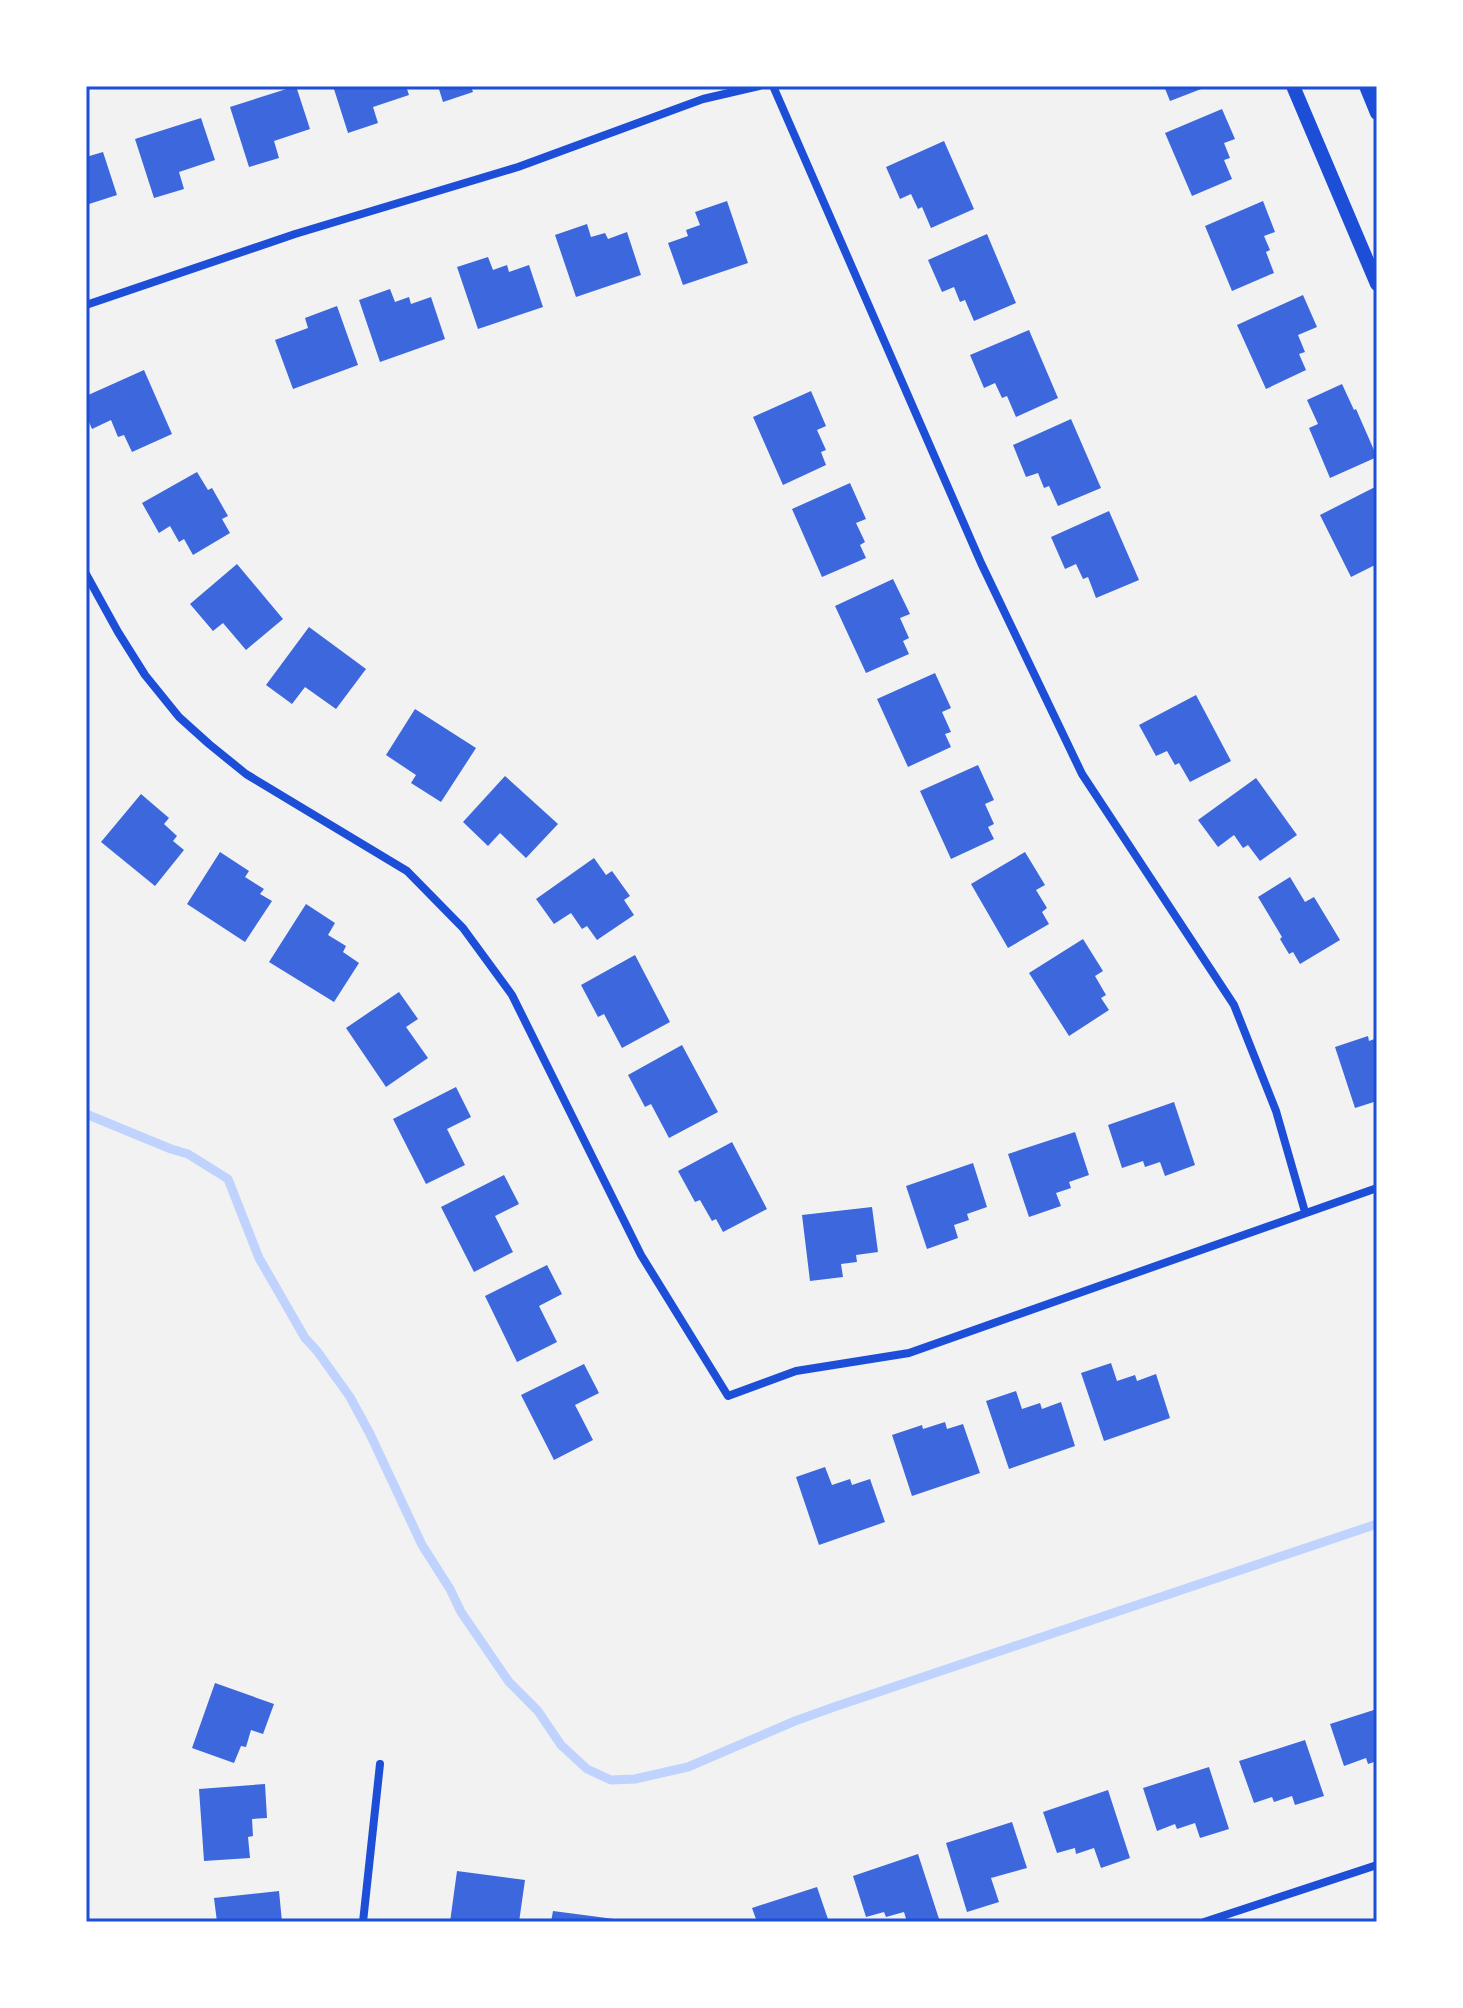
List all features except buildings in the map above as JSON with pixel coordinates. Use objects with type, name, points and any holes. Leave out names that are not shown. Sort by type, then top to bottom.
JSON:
[{"type":"street","points":[[86,305],[295,234],[518,167],[703,99],[759,86]]},
{"type":"street","points":[[773,86],[981,563],[1082,774],[1234,1005],[1276,1111],[1305,1212]]},
{"type":"street","points":[[1293,86],[1377,284]]},
{"type":"street","points":[[1366,86],[1377,113]]},
{"type":"street","points":[[86,574],[145,675],[179,717],[246,774],[407,871],[463,928],[512,995],[641,1255],[728,1396],[796,1371],[909,1353],[1377,1188]]},
{"type":"street","points":[[363,1922],[380,1764]]},
{"type":"street","points":[[1204,1922],[1377,1865]]},
{"type":"waterway","points":[[86,1114],[188,1154],[228,1179],[259,1258],[305,1338],[350,1397],[422,1545],[461,1612],[509,1682],[538,1711],[561,1745],[587,1769],[611,1780],[635,1779],[688,1767],[834,1707],[1377,1524]]}]
